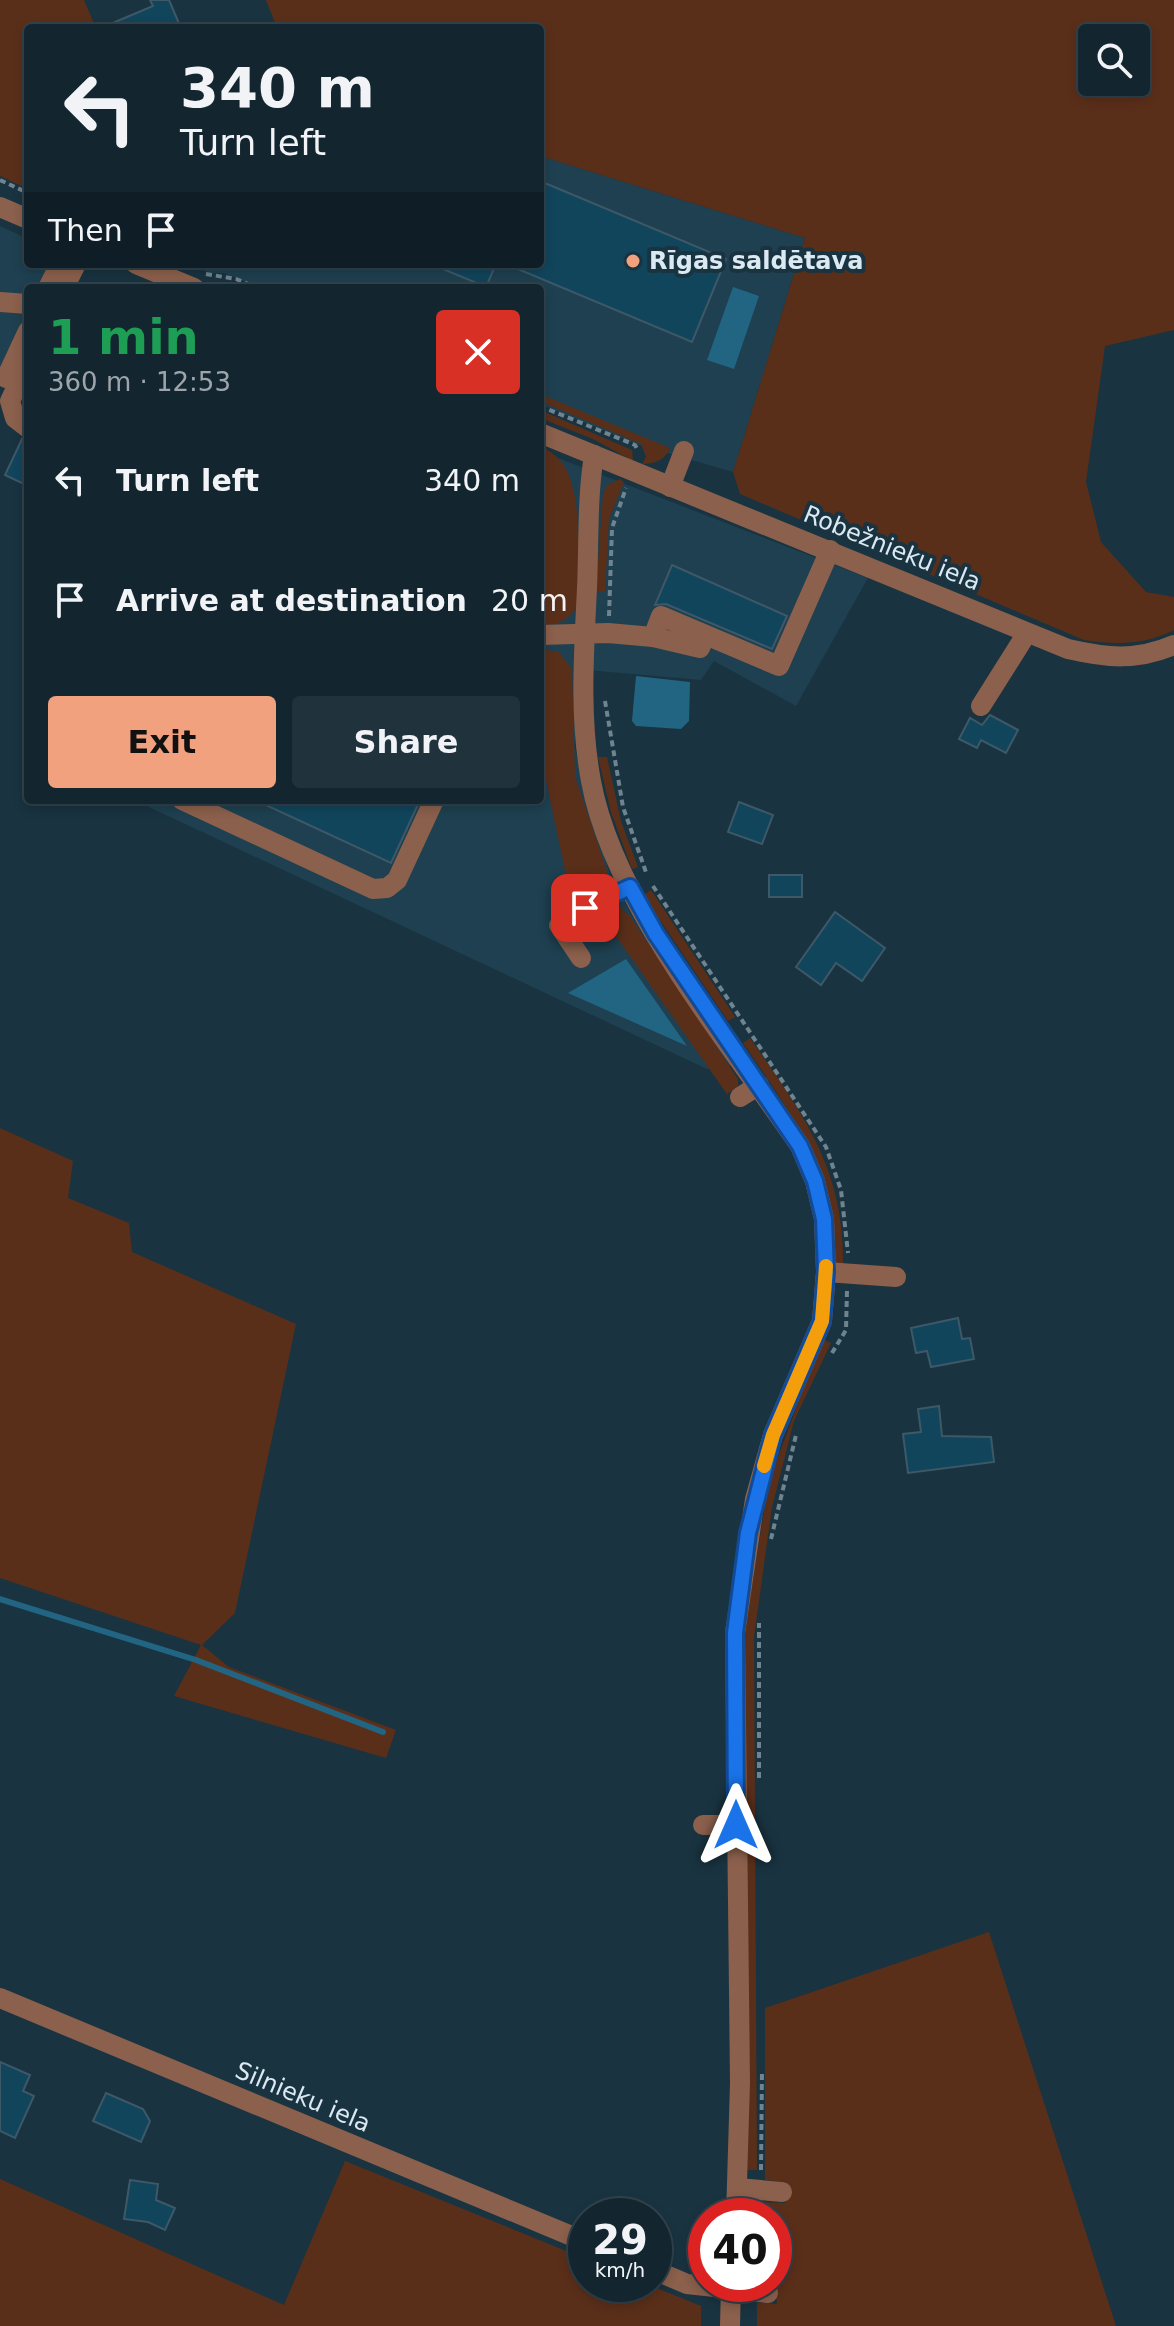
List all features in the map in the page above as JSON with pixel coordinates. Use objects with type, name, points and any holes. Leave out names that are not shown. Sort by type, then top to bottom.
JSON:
[{"type":"street","points":[[0,207],[24,217]]},
{"type":"street","points":[[170,271],[194,280]]},
{"type":"street","points":[[0,302],[24,304]]},
{"type":"street","points":[[0,392],[24,340]]},
{"type":"street","points":[[24,371],[10,401],[15,418],[24,425]]},
{"type":"street","name":"Robežnieku iela","points":[[544,435],[1027,633],[1104,658],[1136,658],[1174,645]]},
{"type":"street","points":[[670,487],[684,451]]},
{"type":"street","points":[[594,455],[589,490],[584,735],[591,783],[607,835],[630,887],[656,934],[800,1146],[815,1181],[824,1219],[826,1272],[822,1321],[773,1435],[748,1533],[735,1633],[737,2198]]},
{"type":"street","points":[[544,635],[608,633],[653,637],[700,648],[705,636],[779,666],[830,550]]},
{"type":"street","points":[[981,706],[1027,633]]},
{"type":"street","points":[[191,804],[373,889],[387,888],[397,880],[432,804]]},
{"type":"street","points":[[581,958],[559,925],[608,895],[630,887]]},
{"type":"street","points":[[740,1097],[759,1085]]},
{"type":"street","points":[[826,1272],[896,1277]]},
{"type":"street","points":[[703,1825],[736,1825]]},
{"type":"street","name":"Silnieku iela","points":[[0,1998],[568,2235]]},
{"type":"street","points":[[738,2188],[782,2192]]},
{"type":"street","points":[[730,2326],[731,2302]]},
{"type":"path","points":[[0,180],[24,191]]},
{"type":"path","points":[[194,280],[236,279],[248,284]]},
{"type":"path","points":[[544,408],[635,445],[638,459]]},
{"type":"path","points":[[608,633],[612,528],[626,488]]},
{"type":"path","points":[[605,690],[616,776],[648,877],[826,1147],[846,1212],[848,1273],[846,1330],[826,1366]]},
{"type":"path","points":[[770,1546],[779,1494],[798,1430]]},
{"type":"path","points":[[759,1788],[760,1614]]},
{"type":"path","points":[[760,2189],[762,2068]]},
{"type":"shaded area","points":[[0,0],[84,0],[94,24],[24,24],[24,187],[0,176]]},
{"type":"shaded area","points":[[266,0],[1174,0],[1174,330],[1105,346],[1086,482],[1101,542],[1146,592],[1174,597],[1174,630],[1152,639],[1130,642],[1084,640],[740,494],[733,472],[805,238],[544,157],[544,24],[275,24]]},
{"type":"shaded area","points":[[544,157],[805,238],[733,472],[636,444],[544,406],[544,284],[251,284],[224,273],[197,268],[544,268]]},
{"type":"shaded area","points":[[0,226],[24,237],[24,268],[51,268],[45,284],[24,284],[24,331],[0,382]]},
{"type":"shaded area","points":[[733,287],[759,296],[734,369],[707,360]]},
{"type":"shaded area","points":[[544,396],[670,448],[659,460],[642,464],[646,457],[641,444],[544,403]]},
{"type":"shaded area","points":[[544,412],[632,450],[633,461],[593,439],[544,420]]},
{"type":"shaded area","points":[[544,448],[560,460],[568,474],[574,491],[578,530],[577,607],[561,622],[544,625]]},
{"type":"shaded area","points":[[544,453],[868,578],[796,706],[714,661],[701,680],[575,669],[575,747],[585,795],[611,877],[631,914],[732,1065],[707,1069],[143,804],[544,804]]},
{"type":"shaded area","points":[[620,479],[624,482],[609,519],[605,591],[596,591],[603,494],[607,485]]},
{"type":"shaded area","points":[[544,650],[559,652],[572,669],[575,776],[608,874],[602,889],[612,906],[621,908],[630,916],[738,1079],[738,1086],[727,1094],[606,922],[590,918],[565,870],[544,770]]},
{"type":"shaded area","points":[[636,676],[690,682],[689,721],[681,729],[636,726],[632,721]]},
{"type":"shaded area","points":[[598,757],[607,757],[621,821],[638,867],[632,869],[611,812]]},
{"type":"shaded area","points":[[651,890],[735,1017],[728,1021],[643,895]]},
{"type":"shaded area","points":[[626,959],[687,1046],[568,993]]},
{"type":"shaded area","points":[[750,1038],[804,1119],[829,1172],[842,1233],[843,1268],[835,1267],[834,1234],[819,1175],[794,1121],[743,1043]]},
{"type":"shaded area","points":[[0,1128],[73,1161],[68,1198],[129,1223],[132,1252],[296,1324],[235,1613],[202,1645],[229,1667],[396,1730],[386,1758],[174,1696],[201,1645],[0,1578]]},
{"type":"shaded area","points":[[822,1339],[831,1343],[794,1421],[772,1507],[754,1637],[757,2170],[747,2170],[745,1630],[769,1481]]},
{"type":"shaded area","points":[[989,1932],[1116,2326],[757,2326],[757,2302],[792,2302],[792,2198],[786,2198],[786,2182],[765,2180],[765,2008]]},
{"type":"shaded area","points":[[345,2161],[568,2252],[568,2302],[672,2302],[672,2294],[701,2306],[701,2326],[0,2326],[0,2179],[284,2305]]},
{"type":"building","points":[[150,0],[169,0],[179,24],[110,24],[153,6]]},
{"type":"building","name":"Rīgas saldētava","points":[[544,183],[726,259],[692,342],[516,268],[544,268]]},
{"type":"building","points":[[441,268],[494,268],[487,284],[479,284]]},
{"type":"building","points":[[22,439],[24,440],[24,484],[5,475]]},
{"type":"building","points":[[672,565],[787,616],[772,649],[666,604],[655,605]]},
{"type":"building","points":[[990,715],[1018,730],[1006,753],[981,740],[977,748],[959,739],[970,718],[982,725]]},
{"type":"building","points":[[739,802],[773,815],[762,844],[728,832]]},
{"type":"building","points":[[264,804],[418,804],[391,863]]},
{"type":"building","points":[[769,875],[802,875],[802,897],[769,897]]},
{"type":"building","points":[[835,912],[885,948],[862,981],[836,963],[821,985],[796,967]]},
{"type":"building","points":[[958,1318],[962,1339],[970,1338],[974,1359],[931,1367],[927,1351],[916,1353],[911,1328]]},
{"type":"building","points":[[939,1406],[942,1436],[991,1437],[994,1462],[908,1473],[903,1434],[921,1432],[918,1409]]},
{"type":"building","points":[[0,2062],[30,2075],[23,2091],[34,2096],[15,2138],[0,2131]]},
{"type":"building","points":[[106,2093],[143,2109],[150,2121],[141,2142],[93,2121]]},
{"type":"building","points":[[130,2180],[158,2184],[156,2200],[175,2208],[165,2230],[148,2222],[124,2219]]},
{"type":"waterway","points":[[0,1599],[196,1660],[383,1732]]},
{"type":"slow traffic","points":[[764,1466],[773,1435],[822,1321],[826,1266]]},
{"type":"place","name":"Rīgas saldētava","points":[[633,261]]},
{"type":"route","points":[[585,908],[630,887],[656,934],[800,1146],[815,1181],[824,1219],[826,1272],[822,1321],[773,1435],[748,1533],[735,1633],[736,1825]]}]
